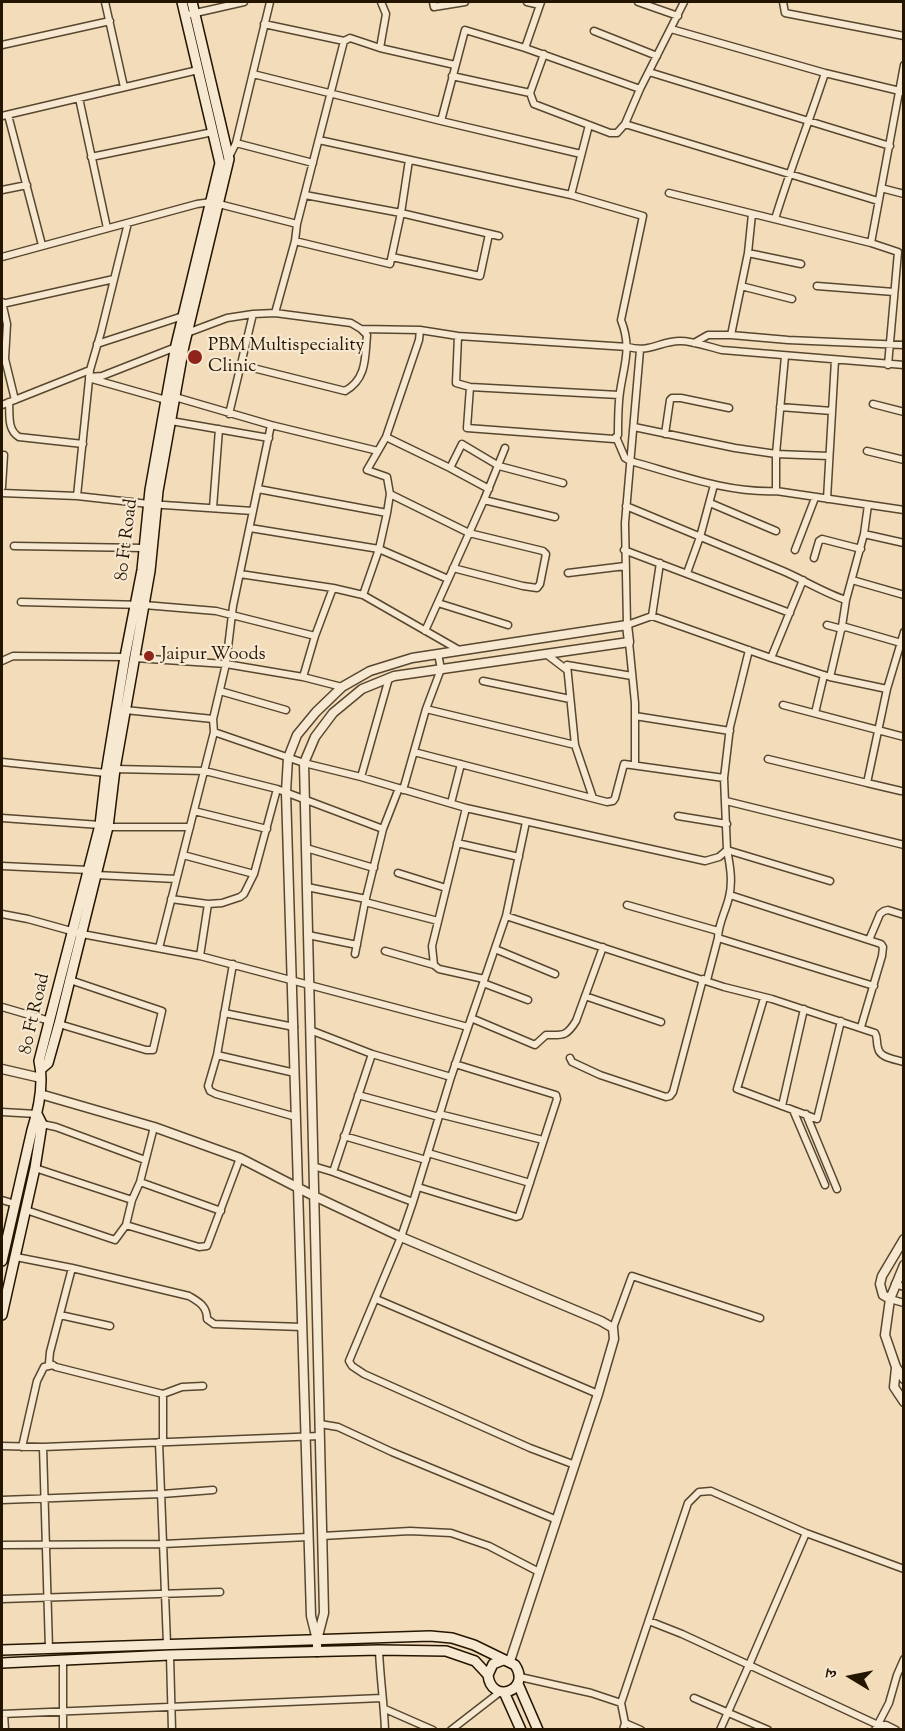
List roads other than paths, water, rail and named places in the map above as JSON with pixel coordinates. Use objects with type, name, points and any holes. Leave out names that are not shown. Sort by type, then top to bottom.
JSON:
[{"type":"main road","name":"80 Ft Road","points":[[41,1073],[48,1063],[54,1022],[104,826],[130,658],[140,605],[150,571],[153,504],[171,398],[176,347],[229,159],[190,14],[182,2]]},
{"type":"main road","name":"80 Ft Road","points":[[140,605],[144,548],[171,421],[171,398],[215,203],[220,163],[198,70],[190,14],[192,2]]},
{"type":"main road","name":"80 Ft Road","points":[[111,771],[125,710],[130,658]]},
{"type":"main road","name":"80 Ft Road","points":[[54,1022],[70,980],[78,933]]},
{"type":"main road","points":[[2,1261],[37,1114],[41,1073]]},
{"type":"main road","points":[[2,1315],[35,1168],[42,1124],[37,1114]]},
{"type":"main road","points":[[2,1650],[430,1636],[452,1638],[474,1645],[515,1665],[538,1730]]},
{"type":"main road","points":[[2,1663],[170,1655],[379,1650],[446,1651],[476,1661],[488,1675],[491,1686],[502,1692],[521,1730]]},
{"type":"main road","points":[[488,1675],[493,1664],[506,1661]]},
{"type":"main road","points":[[502,1692],[513,1689],[519,1681]]},
{"type":"street","points":[[105,2],[124,87]]},
{"type":"street","points":[[190,14],[244,2]]},
{"type":"street","points":[[229,159],[236,143],[270,2]]},
{"type":"street","points":[[380,48],[386,14],[381,2]]},
{"type":"street","points":[[435,15],[433,4],[465,2]]},
{"type":"street","points":[[525,48],[541,3],[527,2]]},
{"type":"street","points":[[638,2],[678,16]]},
{"type":"street","points":[[543,54],[530,93],[534,104],[617,133],[625,124],[684,2]]},
{"type":"street","points":[[783,2],[785,13],[903,36]]},
{"type":"street","points":[[2,45],[110,21]]},
{"type":"street","points":[[264,24],[344,41],[350,38],[380,48],[455,65]]},
{"type":"street","points":[[671,29],[901,92]]},
{"type":"street","points":[[441,121],[465,30],[543,54],[640,89]]},
{"type":"street","points":[[594,31],[657,56]]},
{"type":"street","points":[[275,313],[344,41]]},
{"type":"street","points":[[871,243],[901,92],[903,65]]},
{"type":"street","points":[[42,245],[27,185],[5,115],[198,70]]},
{"type":"street","points":[[649,72],[890,146]]},
{"type":"street","points":[[775,219],[825,73]]},
{"type":"street","points":[[253,74],[581,154]]},
{"type":"street","points":[[452,76],[530,93]]},
{"type":"street","points":[[79,98],[107,228]]},
{"type":"street","points":[[625,124],[878,201]]},
{"type":"street","points":[[571,195],[589,125]]},
{"type":"street","points":[[91,157],[213,132]]},
{"type":"street","points":[[319,140],[571,195],[643,216],[621,320],[628,347],[619,394],[618,435],[616,437],[625,458],[714,485],[759,492],[776,491],[903,510]]},
{"type":"street","points":[[236,143],[313,163]]},
{"type":"street","points":[[295,241],[390,264],[409,160]]},
{"type":"street","points":[[2,190],[27,185]]},
{"type":"street","points":[[881,188],[903,194]]},
{"type":"street","points":[[669,193],[901,252],[894,292],[888,364]]},
{"type":"street","points":[[305,195],[401,213],[499,236]]},
{"type":"street","points":[[2,257],[197,204],[215,203],[297,224]]},
{"type":"street","points":[[731,335],[748,253],[752,214]]},
{"type":"street","points":[[77,496],[89,375],[128,223]]},
{"type":"street","points":[[392,257],[480,276],[489,234]]},
{"type":"street","points":[[748,253],[801,264]]},
{"type":"street","points":[[83,444],[19,437],[15,434],[10,425],[12,401],[3,359],[7,324],[2,303],[114,279]]},
{"type":"street","points":[[741,286],[792,299]]},
{"type":"street","points":[[817,286],[894,292]]},
{"type":"street","points":[[187,333],[227,318],[275,313],[351,323],[367,334],[365,367],[354,386],[345,391],[241,365]]},
{"type":"street","points":[[229,414],[252,314]]},
{"type":"street","points":[[98,344],[183,316]]},
{"type":"street","points":[[361,329],[420,330],[458,336],[628,347],[640,350],[678,341],[722,350],[903,365]]},
{"type":"street","points":[[363,595],[379,549],[390,494],[387,477],[367,470],[386,437],[419,340],[420,330]]},
{"type":"street","points":[[694,343],[708,335],[731,335],[903,345]]},
{"type":"street","points":[[458,336],[456,383],[470,387],[619,394]]},
{"type":"street","points":[[2,405],[89,375],[102,376],[176,347]]},
{"type":"street","points":[[635,765],[635,716],[627,625],[624,550],[640,350]]},
{"type":"street","points":[[776,491],[776,454],[785,356]]},
{"type":"street","points":[[827,499],[835,360]]},
{"type":"street","points":[[89,375],[272,426],[378,451]]},
{"type":"street","points":[[470,387],[467,428],[614,439],[616,437]]},
{"type":"street","points":[[665,434],[672,398],[729,408]]},
{"type":"street","points":[[873,404],[903,412]]},
{"type":"street","points":[[780,407],[832,411]]},
{"type":"street","points":[[171,421],[269,438]]},
{"type":"street","points":[[159,948],[214,732],[213,718],[226,664],[232,615],[272,426]]},
{"type":"street","points":[[634,427],[776,454],[829,456]]},
{"type":"street","points":[[213,508],[219,429]]},
{"type":"street","points":[[386,437],[489,489]]},
{"type":"street","points":[[450,468],[462,444],[499,466],[563,483]]},
{"type":"street","points":[[425,631],[505,448]]},
{"type":"street","points":[[867,451],[903,459]]},
{"type":"street","points":[[2,455],[4,455],[2,487]]},
{"type":"street","points":[[687,573],[700,537],[714,485]]},
{"type":"street","points":[[258,489],[387,513]]},
{"type":"street","points":[[2,493],[77,496],[253,511]]},
{"type":"street","points":[[390,494],[469,533],[543,551],[546,554],[540,584],[537,588],[453,568]]},
{"type":"street","points":[[795,550],[815,498]]},
{"type":"street","points":[[484,500],[555,517]]},
{"type":"street","points":[[710,503],[776,531]]},
{"type":"street","points":[[815,713],[842,627],[846,600],[861,549],[868,505]]},
{"type":"street","points":[[626,506],[846,600]]},
{"type":"street","points":[[250,528],[379,549],[448,579]]},
{"type":"street","points":[[864,534],[903,543]]},
{"type":"street","points":[[814,558],[819,541],[822,539],[861,549]]},
{"type":"street","points":[[14,546],[144,548]]},
{"type":"street","points":[[624,550],[790,613]]},
{"type":"street","points":[[652,616],[660,563]]},
{"type":"street","points":[[568,573],[625,566]]},
{"type":"street","points":[[240,574],[333,588],[363,595],[460,651]]},
{"type":"street","points":[[771,658],[803,580]]},
{"type":"street","points":[[852,580],[903,595]]},
{"type":"street","points":[[303,677],[333,588]]},
{"type":"street","points":[[21,602],[140,605],[216,611],[315,636]]},
{"type":"street","points":[[438,603],[508,625]]},
{"type":"street","points":[[171,899],[208,904],[222,903],[244,894],[254,874],[281,791],[288,758],[297,735],[316,712],[342,687],[370,671],[412,658],[627,625],[652,616],[827,676],[887,688]]},
{"type":"street","points":[[828,625],[901,643]]},
{"type":"street","points":[[867,783],[887,688],[903,632]]},
{"type":"street","points":[[317,1640],[324,1613],[304,764],[315,737],[333,713],[362,689],[389,678],[630,642]]},
{"type":"street","points":[[570,1058],[572,1062],[600,1075],[666,1097],[673,1092],[730,895],[731,869],[724,778],[730,730],[749,650]]},
{"type":"street","points":[[355,954],[365,901],[383,829],[401,789],[441,669],[438,654]]},
{"type":"street","points":[[546,654],[568,670]]},
{"type":"street","points":[[2,661],[14,656],[130,658],[226,664],[303,677],[342,687]]},
{"type":"street","points":[[593,798],[575,745],[567,665],[632,676]]},
{"type":"street","points":[[361,777],[389,678]]},
{"type":"street","points":[[483,681],[570,699]]},
{"type":"street","points":[[220,691],[286,710]]},
{"type":"street","points":[[783,705],[903,737]]},
{"type":"street","points":[[426,709],[575,745]]},
{"type":"street","points":[[125,710],[213,718]]},
{"type":"street","points":[[635,716],[730,730]]},
{"type":"street","points":[[214,732],[304,764],[361,777],[466,808],[526,822],[705,861],[719,857],[728,850]]},
{"type":"street","points":[[414,752],[607,802],[615,798],[623,766],[627,764],[724,778]]},
{"type":"street","points":[[768,759],[901,791]]},
{"type":"street","points":[[2,762],[111,771],[205,771],[281,791],[383,829]]},
{"type":"street","points":[[451,803],[461,764]]},
{"type":"street","points":[[281,791],[293,980],[304,1437],[311,1616],[317,1640],[317,1652]]},
{"type":"street","points":[[726,801],[903,845]]},
{"type":"street","points":[[434,965],[432,946],[466,808]]},
{"type":"street","points":[[194,811],[267,829]]},
{"type":"street","points":[[678,816],[727,824]]},
{"type":"street","points":[[2,818],[104,826],[190,827]]},
{"type":"street","points":[[526,822],[506,916],[451,1077],[418,1187],[401,1237],[349,1361],[352,1366],[364,1374],[530,1448],[575,1465]]},
{"type":"street","points":[[457,843],[519,857]]},
{"type":"street","points":[[306,848],[374,868]]},
{"type":"street","points":[[728,850],[830,881]]},
{"type":"street","points":[[183,855],[254,874]]},
{"type":"street","points":[[2,866],[176,879]]},
{"type":"street","points":[[398,873],[446,888]]},
{"type":"street","points":[[307,887],[438,921]]},
{"type":"street","points":[[730,895],[868,939],[883,946],[861,1028]]},
{"type":"street","points":[[200,956],[208,904]]},
{"type":"street","points":[[627,904],[874,986]]},
{"type":"street","points":[[868,939],[880,914],[884,911],[888,910],[903,915]]},
{"type":"street","points":[[2,914],[78,933],[233,964],[468,1027]]},
{"type":"street","points":[[506,916],[724,987],[875,1032],[878,1049],[883,1056],[903,1062]]},
{"type":"street","points":[[308,935],[357,945]]},
{"type":"street","points":[[471,1018],[534,1045],[546,1035],[565,1035],[576,1021],[603,947]]},
{"type":"street","points":[[495,949],[555,974]]},
{"type":"street","points":[[385,951],[484,981],[528,1000]]},
{"type":"street","points":[[233,964],[217,1055],[208,1086],[210,1091],[296,1117]]},
{"type":"street","points":[[2,1006],[146,1050],[153,1050],[162,1011],[70,980]]},
{"type":"street","points":[[585,996],[661,1022]]},
{"type":"street","points":[[764,998],[737,1089],[817,1119],[841,1021]]},
{"type":"street","points":[[782,1106],[804,1009]]},
{"type":"street","points":[[224,1012],[294,1027]]},
{"type":"street","points":[[310,1030],[372,1054],[451,1077]]},
{"type":"street","points":[[333,1172],[372,1054]]},
{"type":"street","points":[[217,1055],[295,1073]]},
{"type":"street","points":[[418,1187],[516,1216],[520,1214],[557,1096],[456,1064]]},
{"type":"street","points":[[2,1070],[41,1073]]},
{"type":"street","points":[[40,1094],[154,1127],[240,1158],[401,1237],[613,1328]]},
{"type":"street","points":[[358,1095],[543,1140]]},
{"type":"street","points":[[793,1110],[825,1185]]},
{"type":"street","points":[[2,1112],[37,1114]]},
{"type":"street","points":[[806,1114],[837,1189]]},
{"type":"street","points":[[42,1124],[145,1160]]},
{"type":"street","points":[[26,1210],[115,1240],[126,1225],[154,1127]]},
{"type":"street","points":[[345,1136],[530,1183]]},
{"type":"street","points":[[126,1225],[199,1247],[207,1246],[240,1158]]},
{"type":"street","points":[[313,1167],[333,1172],[413,1202]]},
{"type":"street","points":[[35,1168],[132,1200]]},
{"type":"street","points":[[140,1182],[221,1211]]},
{"type":"street","points":[[2,1200],[15,1204]]},
{"type":"street","points":[[903,1239],[882,1276],[880,1284],[884,1295],[903,1303]]},
{"type":"street","points":[[16,1257],[189,1296],[203,1305],[207,1319],[214,1324],[302,1327]]},
{"type":"street","points":[[903,1264],[899,1285],[890,1299],[885,1335],[896,1367],[903,1379]]},
{"type":"street","points":[[53,1365],[49,1362],[50,1352],[72,1268]]},
{"type":"street","points":[[506,1661],[575,1465],[614,1339],[613,1328],[632,1276],[760,1318]]},
{"type":"street","points":[[376,1299],[598,1394]]},
{"type":"street","points":[[60,1315],[110,1326]]},
{"type":"street","points":[[22,1447],[37,1381],[44,1366],[53,1365],[164,1394],[182,1387],[203,1386]]},
{"type":"street","points":[[896,1367],[894,1388],[903,1402]]},
{"type":"street","points":[[164,1394],[161,1442],[162,1544],[167,1644]]},
{"type":"street","points":[[320,1424],[338,1427],[392,1452],[557,1520]]},
{"type":"street","points":[[2,1446],[43,1448],[320,1436]]},
{"type":"street","points":[[43,1448],[49,1649]]},
{"type":"street","points":[[2,1500],[213,1491]]},
{"type":"street","points":[[641,1730],[624,1726],[621,1703],[688,1503],[699,1492],[711,1491],[806,1533],[903,1569]]},
{"type":"street","points":[[322,1536],[410,1532],[451,1533],[489,1546],[539,1572]]},
{"type":"street","points":[[720,1730],[806,1533]]},
{"type":"street","points":[[2,1545],[162,1544],[308,1537]]},
{"type":"street","points":[[2,1599],[220,1592]]},
{"type":"street","points":[[649,1621],[749,1665],[876,1727],[886,1725],[896,1730]]},
{"type":"street","points":[[379,1650],[385,1730]]},
{"type":"street","points":[[170,1655],[172,1730]]},
{"type":"street","points":[[876,1727],[889,1703],[903,1659]]},
{"type":"street","points":[[63,1661],[63,1730]]},
{"type":"street","points":[[519,1681],[591,1694],[621,1703]]},
{"type":"street","points":[[451,1730],[502,1692]]},
{"type":"street","points":[[5,1730],[3,1714],[382,1698]]},
{"type":"street","points":[[694,1698],[768,1730]]},
{"type":"street","points":[[385,1709],[433,1730]]},
{"type":"place","name":"PBM Multispeciality Clinic","points":[[195,357]]},
{"type":"place","name":"Jaipur Woods","points":[[149,656]]}]
